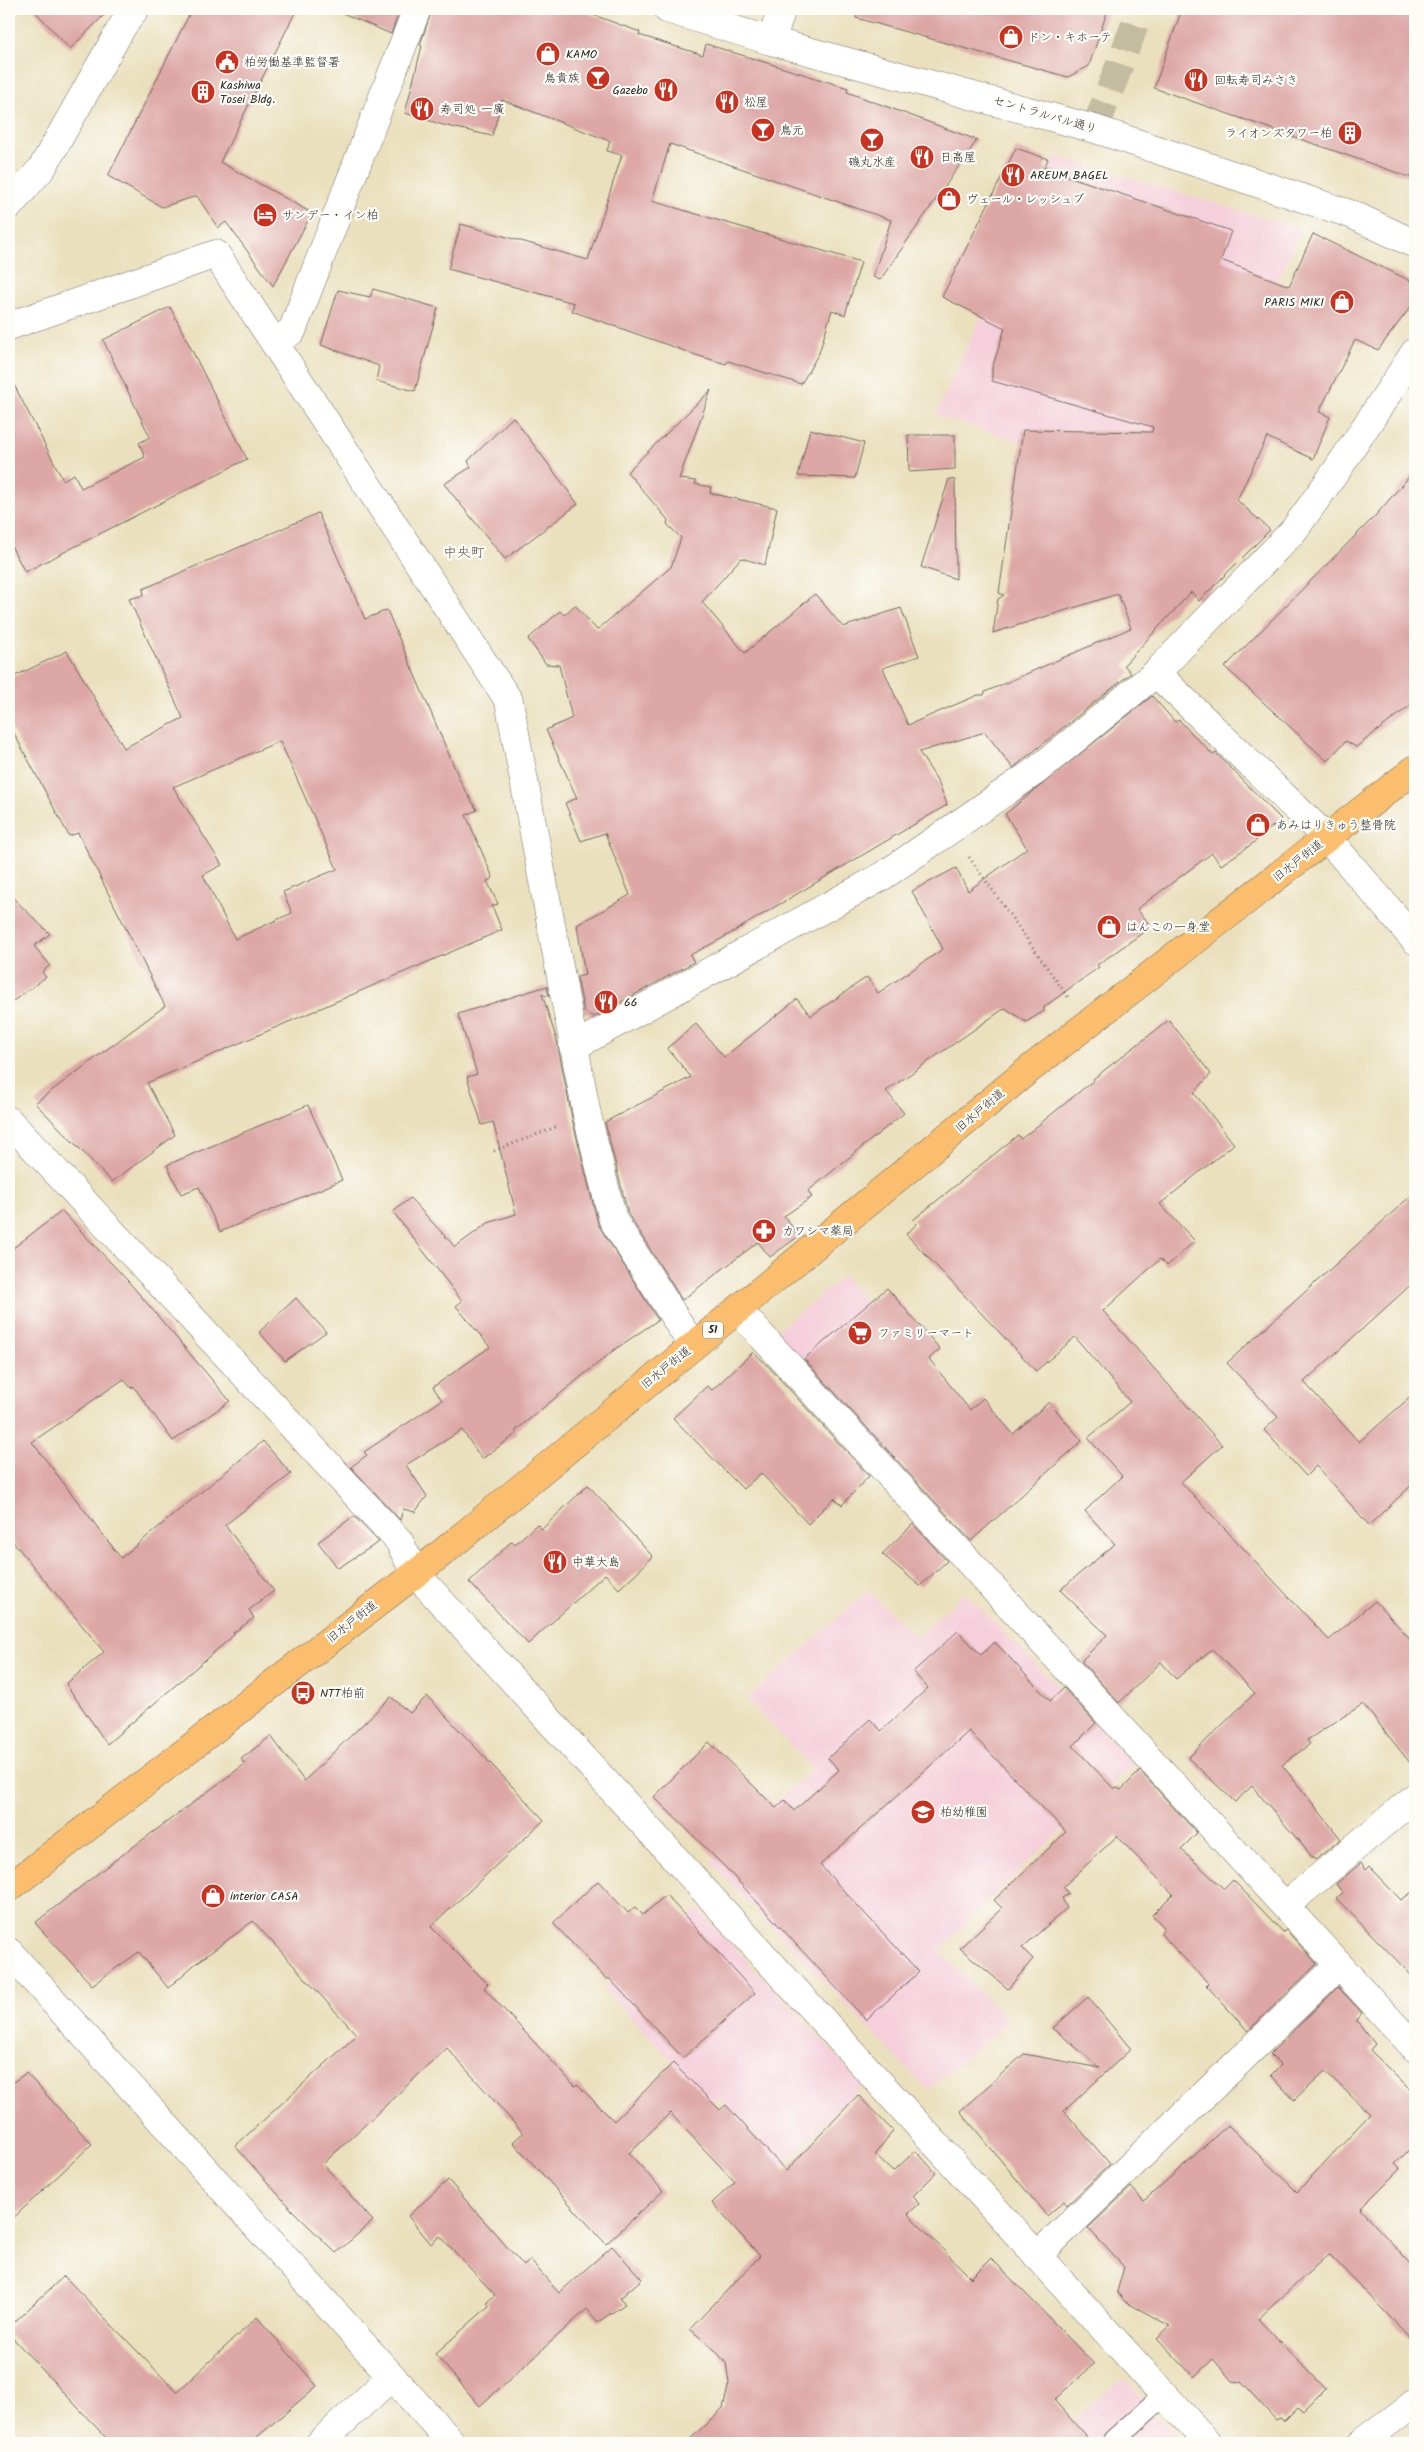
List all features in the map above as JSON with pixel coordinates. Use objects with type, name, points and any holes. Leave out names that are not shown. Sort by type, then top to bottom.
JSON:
[{"type":"main road","name":"旧水戸街道","points":[[9,1888],[415,1574],[1086,1024],[1415,769]]},
{"type":"street","points":[[9,206],[42,168],[122,27],[135,9]]},
{"type":"street","points":[[274,342],[292,331],[417,9]]},
{"type":"street","name":"セントラルパル通り","points":[[668,9],[772,41],[1094,129],[1353,215],[1415,244]]},
{"type":"street","points":[[772,41],[782,9]]},
{"type":"street","points":[[9,326],[216,254],[508,701],[587,1116],[614,1220],[693,1346]]},
{"type":"street","points":[[573,1047],[883,876],[1037,770],[1156,673],[1294,530],[1338,470],[1415,352]]},
{"type":"street","points":[[1156,673],[1327,838],[1415,940]]},
{"type":"street","points":[[9,1121],[399,1541],[415,1574],[1208,2443]]},
{"type":"street","points":[[738,1310],[1415,2048]]},
{"type":"street","points":[[1285,1906],[1415,1797]]},
{"type":"street","points":[[9,1952],[452,2443]]},
{"type":"street","points":[[1037,2256],[1339,1965]]},
{"type":"street","points":[[320,2443],[391,2377]]},
{"type":"street","points":[[1362,2443],[1415,2403]]},
{"type":"lane","points":[[1117,2443],[1114,2440],[1164,2396]]},
{"type":"path","points":[[950,830],[1086,1024]]},
{"type":"path","points":[[494,1150],[587,1116]]},
{"type":"shaded area","points":[[1055,156],[1301,229],[1180,492],[936,415]]},
{"type":"shaded area","points":[[844,1276],[911,1357],[841,1423],[761,1344]]},
{"type":"shaded area","name":"柏幼稚園","points":[[868,1591],[916,1638],[965,1593],[1134,1764],[1034,1856],[939,1951],[1009,2021],[928,2090],[710,1862],[813,1769],[747,1699]]},
{"type":"shaded area","points":[[698,1909],[863,2084],[782,2167],[719,2098],[713,2103],[603,1988]]},
{"type":"shaded area","points":[[1123,2378],[1183,2443],[1046,2443]]},
{"type":"building","points":[[33,9],[110,9],[70,49]]},
{"type":"building","name":"Kashiwa Tosei Bldg.","points":[[192,9],[297,9],[220,162],[312,213],[273,286],[226,222],[218,228],[197,196],[162,207],[108,176]]},
{"type":"building","points":[[333,9],[400,9],[391,34]]},
{"type":"building","points":[[432,9],[577,9],[640,32],[639,35],[703,55],[706,44],[848,88],[847,92],[977,140],[880,280],[873,277],[891,220],[670,144],[652,201],[861,262],[845,315],[832,310],[819,353],[801,384],[728,361],[726,364],[696,355],[572,311],[574,303],[448,269],[461,224],[588,260],[622,155],[607,151],[610,141],[502,100],[492,136],[443,125],[405,113],[422,46],[420,45]]},
{"type":"building","name":"ドン・キホーテ","points":[[857,9],[1108,9],[1089,66],[1068,77],[856,18]]},
{"type":"building","name":"ライオンズタワー柏","points":[[1182,9],[1415,9],[1415,179],[1154,88]]},
{"type":"building","points":[[1016,148],[1048,159],[1044,168],[1231,231],[1221,260],[1289,286],[1313,234],[1415,283],[1415,301],[1378,350],[1355,340],[1319,412],[1330,417],[1313,459],[1267,437],[1237,500],[1270,530],[1199,601],[1191,592],[1124,665],[1131,673],[1013,768],[985,732],[919,752],[939,783],[947,805],[721,939],[690,955],[694,962],[594,1017],[584,1012],[577,977],[585,975],[577,925],[630,895],[605,833],[581,841],[565,803],[577,798],[546,730],[572,718],[559,665],[546,664],[528,639],[560,611],[564,615],[575,605],[597,630],[671,567],[681,538],[667,524],[668,520],[627,472],[711,390],[679,479],[696,481],[695,484],[711,487],[710,493],[777,508],[765,565],[741,558],[702,602],[745,653],[815,594],[843,627],[901,608],[919,656],[883,668],[908,725],[978,695],[984,695],[985,692],[1131,628],[1118,594],[993,633],[998,599],[1004,595],[999,593],[1023,430],[1152,432],[1153,427],[992,381],[992,368],[1005,328],[942,297]]},
{"type":"building","points":[[373,289],[438,308],[415,391],[376,381],[379,366],[321,345],[338,290],[370,297]]},
{"type":"building","points":[[170,307],[247,459],[25,572],[9,542],[9,375],[63,480],[74,474],[81,488],[145,457],[139,443],[150,437],[103,340]]},
{"type":"building","points":[[513,417],[578,504],[505,559],[444,484],[471,467],[468,461]]},
{"type":"building","points":[[810,429],[864,443],[855,478],[798,476]]},
{"type":"building","points":[[908,435],[955,435],[955,469],[909,472]]},
{"type":"building","points":[[1415,470],[1415,702],[1356,747],[1346,741],[1327,761],[1225,667],[1375,516]]},
{"type":"building","points":[[949,479],[955,480],[956,579],[921,567]]},
{"type":"building","points":[[318,513],[365,619],[387,610],[462,785],[477,810],[466,815],[493,878],[487,881],[498,904],[492,906],[502,930],[147,1083],[175,1135],[112,1182],[35,1103],[165,1006],[78,833],[69,836],[9,724],[9,679],[67,651],[124,748],[183,718],[129,599],[144,595],[143,589]],"holes":[[[280,741],[337,869],[283,892],[292,913],[235,939],[203,875],[222,865],[173,787]]]},
{"type":"building","points":[[1152,696],[1175,722],[1179,720],[1213,755],[1216,753],[1281,819],[1252,844],[1221,865],[1212,853],[1137,909],[1151,927],[1097,965],[1099,967],[1044,1007],[1044,1011],[1026,1022],[1005,1008],[886,1091],[904,1113],[808,1191],[812,1197],[784,1216],[799,1236],[770,1257],[758,1242],[682,1300],[628,1214],[605,1122],[691,1077],[667,1048],[696,1024],[724,1057],[797,999],[811,1016],[867,977],[878,993],[943,949],[912,891],[956,868],[968,891],[1027,848],[1005,814]]},
{"type":"building","points":[[9,894],[50,934],[34,946],[50,965],[42,972],[46,977],[9,1004]]},
{"type":"building","points":[[547,986],[549,997],[542,994],[557,1041],[572,1118],[598,1224],[658,1320],[614,1350],[516,1430],[516,1434],[482,1459],[462,1430],[406,1465],[427,1496],[415,1512],[403,1509],[400,1520],[351,1467],[367,1455],[364,1452],[442,1400],[433,1387],[490,1347],[456,1306],[462,1301],[393,1212],[410,1198],[455,1247],[488,1223],[516,1214],[493,1122],[482,1125],[467,1077],[477,1074],[458,1014]]},
{"type":"building","points":[[1169,1020],[1211,1074],[1194,1093],[1234,1144],[1160,1204],[1195,1241],[1167,1266],[1160,1259],[1103,1311],[1222,1445],[1181,1482],[1329,1640],[1375,1601],[1415,1644],[1415,1769],[1363,1704],[1307,1740],[1310,1744],[1282,1765],[1341,1839],[1315,1860],[1252,1786],[1235,1802],[1188,1758],[1255,1693],[1212,1649],[1176,1679],[1161,1662],[1119,1703],[1082,1662],[1107,1635],[1060,1590],[1115,1544],[1085,1511],[1122,1476],[1088,1438],[1130,1402],[1075,1337],[1036,1371],[906,1234],[917,1224],[913,1220],[1018,1135],[1021,1139],[1093,1079]]},
{"type":"building","points":[[308,1105],[342,1180],[220,1232],[199,1187],[181,1194],[167,1165]]},
{"type":"building","points":[[1415,1192],[1415,1281],[1304,1382],[1359,1442],[1415,1393],[1415,1482],[1369,1525],[1316,1466],[1306,1476],[1264,1430],[1278,1417],[1227,1363]]},
{"type":"building","points":[[62,1211],[128,1281],[230,1401],[173,1441],[133,1386],[131,1388],[124,1379],[32,1442],[121,1558],[263,1441],[291,1474],[225,1525],[274,1591],[249,1610],[254,1618],[233,1633],[234,1635],[107,1744],[66,1684],[104,1652],[9,1537],[9,1251]]},
{"type":"building","points":[[887,1288],[940,1349],[929,1359],[970,1410],[983,1398],[1013,1434],[1049,1402],[1082,1441],[971,1541],[804,1359]]},
{"type":"building","points":[[296,1298],[326,1332],[285,1361],[259,1332]]},
{"type":"building","points":[[753,1352],[869,1476],[842,1505],[834,1498],[808,1524],[761,1473],[743,1489],[673,1418],[707,1386],[712,1390]]},
{"type":"building","points":[[588,1485],[653,1557],[619,1589],[605,1574],[528,1644],[469,1582],[512,1541],[515,1544],[537,1524],[542,1529]]},
{"type":"building","points":[[354,1516],[379,1542],[338,1568],[318,1542]]},
{"type":"building","points":[[913,1524],[947,1561],[920,1586],[882,1554]]},
{"type":"building","points":[[958,1631],[981,1655],[995,1642],[1050,1701],[1064,1688],[1096,1723],[1073,1746],[1114,1789],[1116,1787],[1121,1790],[1140,1771],[1197,1833],[1181,1849],[1224,1889],[1233,1880],[1283,1932],[1286,1930],[1317,1964],[1248,2031],[1206,1985],[1208,1983],[1161,1934],[1164,1927],[1152,1915],[1173,1894],[1117,1836],[1063,1887],[1069,1894],[1062,1898],[1067,1908],[1022,1948],[1033,1959],[1008,1989],[960,1948],[1002,1908],[994,1900],[1066,1832],[969,1731],[820,1865],[919,1972],[866,2020],[725,1867],[654,1797],[709,1742],[776,1808],[785,1800],[794,1811],[839,1770],[828,1758],[870,1719],[881,1731],[928,1688],[913,1672]]},
{"type":"building","points":[[427,1696],[544,1820],[431,1927],[488,1984],[484,1988],[575,2086],[577,2084],[614,2121],[673,2063],[720,2110],[726,2105],[786,2171],[858,2095],[893,2131],[875,2154],[893,2171],[916,2151],[936,2173],[913,2196],[919,2204],[908,2214],[971,2278],[991,2258],[1094,2364],[1054,2400],[1092,2443],[686,2443],[723,2408],[729,2383],[726,2363],[716,2351],[690,2329],[760,2256],[712,2203],[735,2182],[670,2113],[629,2153],[663,2191],[606,2244],[513,2142],[523,2133],[447,2048],[323,2164],[373,2221],[336,2253],[291,2209],[235,2146],[357,2035],[253,1921],[194,1965],[168,1988],[139,1952],[92,1985],[35,1923],[102,1870],[245,1764],[241,1759],[271,1736],[304,1781],[391,1697],[410,1713]]},
{"type":"building","points":[[1361,1863],[1366,1870],[1369,1867],[1401,1900],[1415,1890],[1415,1979],[1336,1898],[1343,1893],[1336,1884]]},
{"type":"building","points":[[598,1881],[628,1913],[635,1907],[643,1915],[666,1895],[755,1993],[683,2058],[609,1978],[607,1980],[553,1923]]},
{"type":"building","points":[[1338,1987],[1362,2013],[1356,2020],[1375,2044],[1370,2050],[1415,2095],[1415,2144],[1395,2164],[1400,2169],[1360,2209],[1415,2268],[1415,2343],[1329,2254],[1258,2319],[1325,2389],[1303,2411],[1298,2407],[1284,2421],[1280,2418],[1276,2420],[1241,2382],[1232,2381],[1213,2359],[1194,2377],[1157,2338],[1170,2326],[1124,2301],[1117,2292],[1124,2267],[1088,2228],[1131,2187],[1144,2201],[1228,2125],[1297,2192],[1370,2114],[1325,2071],[1294,2100],[1271,2075],[1281,2065],[1270,2054]]},
{"type":"building","points":[[1088,1997],[1131,2049],[1064,2111],[1110,2164],[1067,2205],[1064,2201],[1047,2216],[960,2111],[1024,2054],[1100,2068],[1053,2028]]},
{"type":"building","points":[[26,2073],[92,2144],[9,2222],[9,2085]]},
{"type":"building","points":[[448,2180],[524,2266],[530,2260],[559,2293],[612,2246],[642,2279],[620,2298],[625,2304],[598,2322],[587,2309],[480,2406],[435,2354],[489,2306],[487,2302],[495,2295],[440,2236],[431,2244],[408,2216]]},
{"type":"building","points":[[64,2276],[177,2392],[257,2317],[317,2386],[250,2443],[111,2443],[9,2334],[9,2327]]},
{"type":"tunnel","points":[[1095,129],[1141,9]]},
{"type":"place","name":"ドン・キホーテ","points":[[1011,37]]},
{"type":"place","name":"KAMO","points":[[548,54]]},
{"type":"place","name":"柏労働基準監督署","points":[[227,62]]},
{"type":"place","name":"鳥貴族","points":[[598,78]]},
{"type":"place","name":"回転寿司みさき","points":[[1196,80]]},
{"type":"place","name":"Gazebo","points":[[666,90]]},
{"type":"place","name":"Kashiwa Tosei Bldg.","points":[[203,92]]},
{"type":"place","name":"松屋","points":[[727,102]]},
{"type":"place","name":"寿司処 一廣","points":[[422,109]]},
{"type":"place","name":"鳥元","points":[[763,130]]},
{"type":"place","name":"ライオンズタワー柏","points":[[1350,133]]},
{"type":"place","name":"磯丸水産","points":[[872,140]]},
{"type":"place","name":"日高屋","points":[[922,157]]},
{"type":"place","name":"AREUM BAGEL","points":[[1013,175]]},
{"type":"place","name":"ヴェール・レッシュブ","points":[[949,199]]},
{"type":"place","name":"サンデー・イン柏","points":[[265,215]]},
{"type":"place","name":"PARIS MIKI","points":[[1342,302]]},
{"type":"place","name":"あみはりきゅう整骨院","points":[[1258,825]]},
{"type":"place","name":"はんこの一身堂","points":[[1109,927]]},
{"type":"place","name":"66","points":[[606,1002]]},
{"type":"place","name":"カワシマ薬局","points":[[764,1231]]},
{"type":"place","name":"ファミリーマート","points":[[860,1333]]},
{"type":"place","name":"中華大島","points":[[555,1562]]},
{"type":"place","name":"NTT柏前","points":[[303,1693]]},
{"type":"place","name":"柏幼稚園","points":[[923,1812]]},
{"type":"place","name":"interior CASA","points":[[213,1896]]},
{"type":"district","name":"中央町","points":[[464,553]]}]
